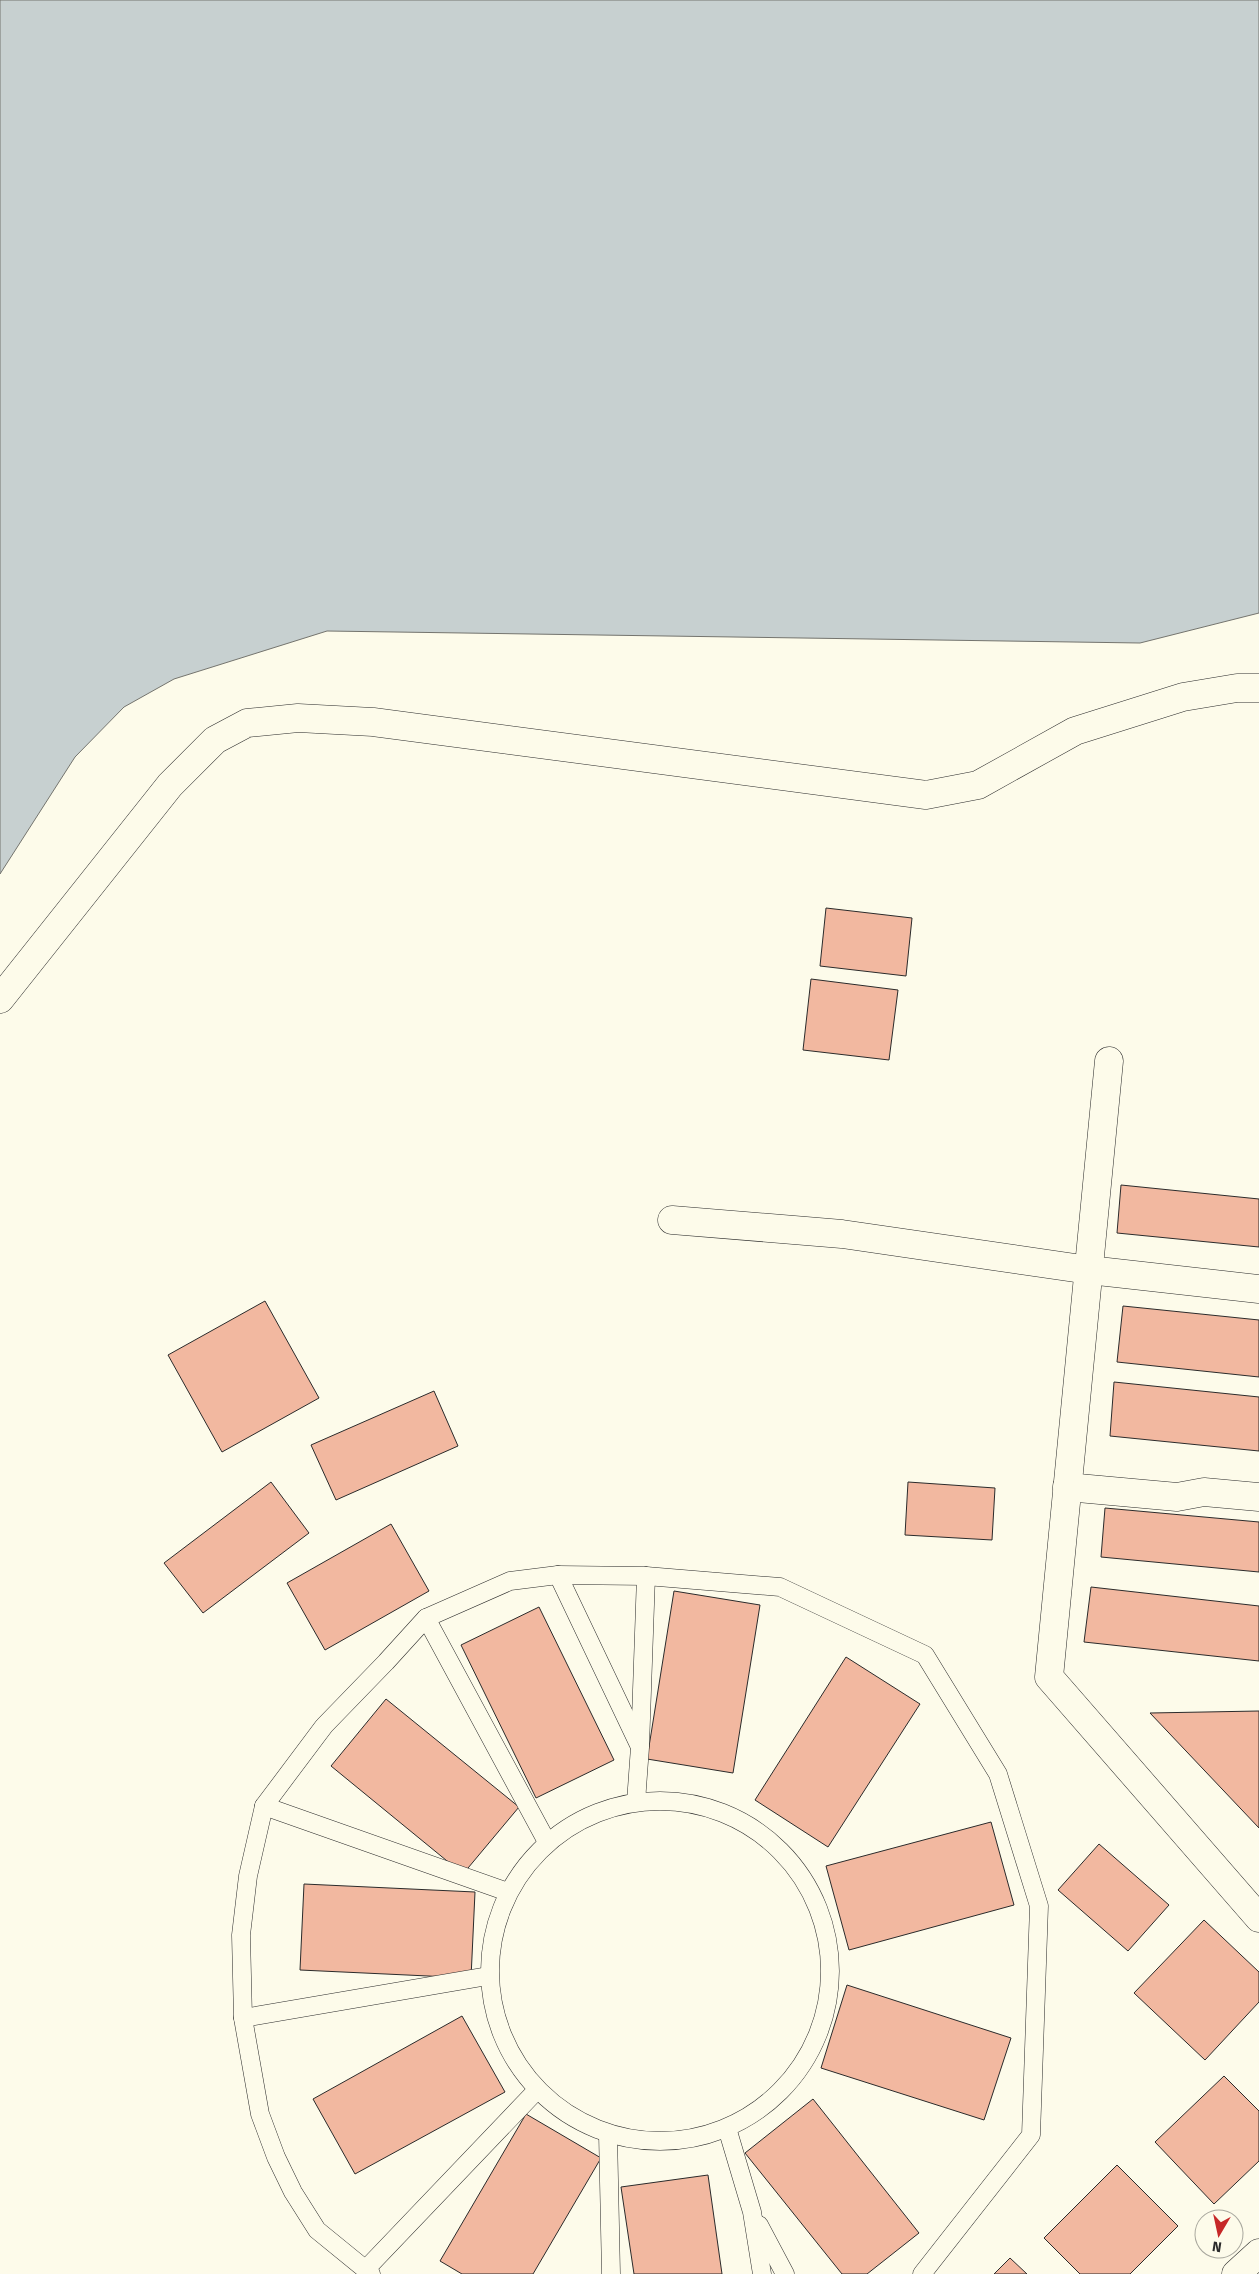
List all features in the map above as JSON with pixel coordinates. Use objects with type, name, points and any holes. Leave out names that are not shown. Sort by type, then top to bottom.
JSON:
[{"type":"street","points":[[0,999],[170,785],[215,740],[247,723],[298,718],[373,722],[926,795],[978,785],[1075,731],[1183,697],[1237,688],[1259,688]]},
{"type":"street","points":[[1109,1062],[1049,1678],[1259,1918]]},
{"type":"street","points":[[672,1220],[842,1234],[1088,1270],[1259,1289]]},
{"type":"street","points":[[1067,1486],[1177,1498],[1204,1492],[1259,1497]]},
{"type":"street","points":[[1236,2274],[1259,2253]]},
{"type":"lane","points":[[558,1574],[640,1747]]},
{"type":"lane","points":[[537,2090],[368,2271],[316,2230],[288,2184],[260,2114],[243,2018],[241,1935],[248,1876],[264,1806],[324,1726],[426,1618],[510,1581],[558,1574],[646,1576],[780,1587],[925,1655],[998,1774],[1039,1906],[1031,2135],[922,2274]]},
{"type":"lane","points":[[636,1802],[640,1747],[646,1576]]},
{"type":"lane","points":[[426,1618],[547,1842]]},
{"type":"lane","points":[[636,1802],[698,1804],[754,1828],[799,1871],[826,1925],[832,1986],[815,2046],[779,2095],[727,2128],[668,2142],[608,2134],[570,2116],[537,2090],[502,2038],[488,1976],[493,1933],[508,1892],[525,1865],[547,1842],[588,1815],[636,1802]]},
{"type":"lane","points":[[264,1806],[508,1892]]},
{"type":"lane","points":[[243,2018],[488,1976]]},
{"type":"lane","points":[[727,2128],[752,2212],[762,2274]]},
{"type":"lane","points":[[608,2134],[611,2274]]},
{"type":"lane","points":[[752,2212],[785,2274]]},
{"type":"shaded area","points":[[0,0],[1259,0],[1259,613],[1140,643],[327,631],[174,679],[124,707],[75,757],[0,874]]},
{"type":"building","points":[[826,908],[912,918],[906,976],[820,966]]},
{"type":"building","points":[[811,979],[898,990],[889,1060],[803,1050]]},
{"type":"building","points":[[1121,1185],[1259,1199],[1259,1247],[1117,1233]]},
{"type":"building","points":[[265,1301],[319,1398],[222,1452],[168,1355]]},
{"type":"building","points":[[1123,1306],[1259,1320],[1259,1377],[1117,1362]]},
{"type":"building","points":[[1114,1382],[1259,1397],[1259,1451],[1110,1436]]},
{"type":"building","points":[[434,1391],[458,1446],[336,1500],[311,1445]]},
{"type":"building","points":[[271,1482],[309,1533],[203,1613],[164,1563]]},
{"type":"building","points":[[908,1482],[995,1488],[992,1540],[905,1535]]},
{"type":"building","points":[[1105,1508],[1259,1522],[1259,1572],[1101,1557]]},
{"type":"building","points":[[391,1524],[429,1591],[325,1650],[287,1583]]},
{"type":"building","points":[[1091,1587],[1259,1606],[1259,1661],[1084,1642]]},
{"type":"building","points":[[674,1591],[760,1605],[733,1773],[647,1759]]},
{"type":"building","points":[[539,1607],[614,1760],[536,1798],[461,1645]]},
{"type":"building","points":[[846,1657],[920,1704],[828,1847],[755,1800]]},
{"type":"building","points":[[386,1699],[519,1807],[463,1874],[331,1766]]},
{"type":"building","points":[[1259,1711],[1259,1828],[1150,1713]]},
{"type":"building","points":[[991,1822],[1014,1905],[849,1950],[826,1866]]},
{"type":"building","points":[[1099,1844],[1169,1905],[1128,1951],[1058,1890]]},
{"type":"building","points":[[304,1884],[475,1892],[471,1978],[300,1970]]},
{"type":"building","points":[[1204,1920],[1259,1972],[1259,2002],[1205,2060],[1134,1993]]},
{"type":"building","points":[[847,1985],[1011,2038],[984,2120],[821,2068]]},
{"type":"building","points":[[462,2016],[505,2092],[355,2174],[313,2099]]},
{"type":"building","points":[[1224,2076],[1259,2111],[1259,2161],[1214,2204],[1155,2142]]},
{"type":"building","points":[[813,2099],[919,2233],[867,2274],[842,2274],[745,2153]]},
{"type":"building","points":[[526,2114],[601,2158],[533,2274],[462,2274],[440,2261]]},
{"type":"building","points":[[1117,2165],[1178,2226],[1130,2274],[1080,2274],[1044,2238]]},
{"type":"building","points":[[708,2175],[722,2274],[634,2274],[621,2187]]},
{"type":"building","points":[[1010,2258],[1027,2274],[994,2274]]}]
